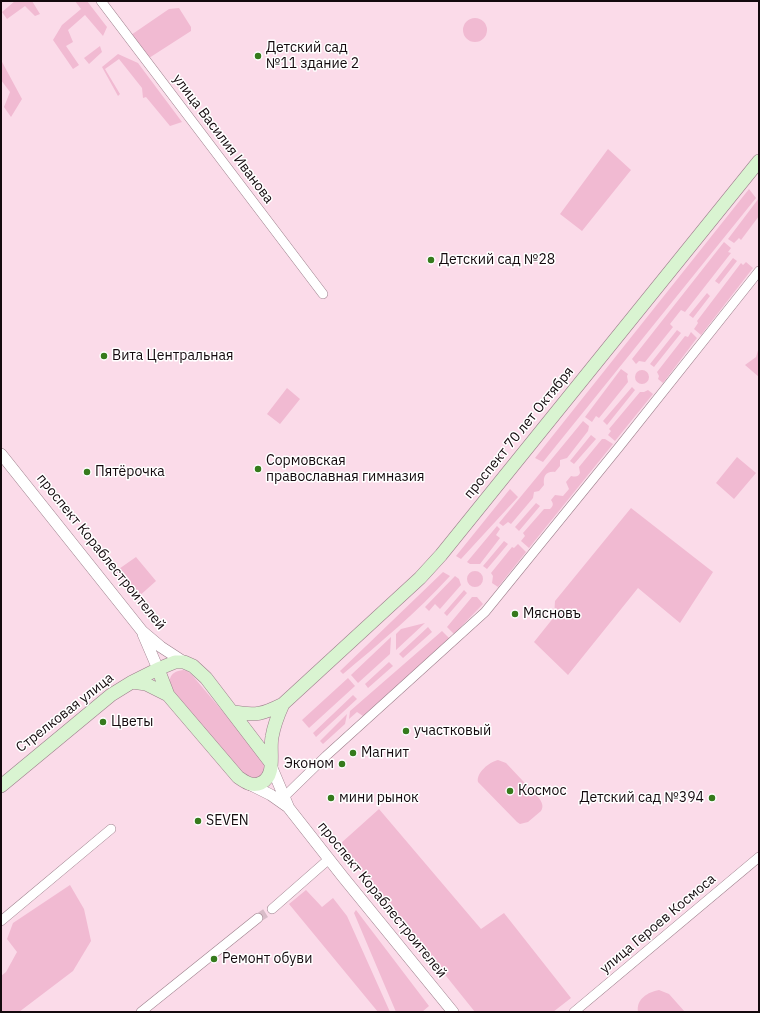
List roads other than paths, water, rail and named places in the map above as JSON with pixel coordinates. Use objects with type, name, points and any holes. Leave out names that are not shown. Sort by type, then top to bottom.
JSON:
[{"type":"main road","name":"проспект 70 лет Октября","points":[[283,704],[420,578],[441,555],[759,161]]},
{"type":"main road","name":"Стрелковая улица","points":[[1,786],[111,695],[132,682],[158,669],[175,662],[184,662]]},
{"type":"main road","points":[[184,662],[193,666],[206,678],[234,712],[271,765]]},
{"type":"main road","points":[[158,669],[168,695],[238,777],[249,784],[257,784],[265,780],[270,775],[272,739],[276,720],[283,704]]},
{"type":"main road","points":[[132,682],[146,684],[168,695]]},
{"type":"main road","points":[[234,712],[250,715],[264,713],[283,704]]},
{"type":"street","name":"улица Василия Иванова","points":[[101,1],[323,294]]},
{"type":"street","points":[[286,802],[326,756],[485,612],[759,271]]},
{"type":"street","name":"проспект Кораблестроителей","points":[[1,454],[142,631],[161,647],[184,662]]},
{"type":"street","points":[[142,631],[158,669]]},
{"type":"street","points":[[271,765],[286,802]]},
{"type":"street","points":[[249,784],[286,802]]},
{"type":"street","name":"проспект Кораблестроителей","points":[[286,802],[329,859],[453,1012]]},
{"type":"street","points":[[1,921],[111,829]]},
{"type":"street","name":"улица Героев Космоса","points":[[574,1012],[759,857]]},
{"type":"street","points":[[272,909],[329,859]]},
{"type":"street","points":[[141,1012],[258,918]]},
{"type":"tunnel","points":[[258,918],[272,909]]},
{"type":"place","name":"Детский сад №11 здание 2","points":[[258,56]]},
{"type":"place","name":"Детский сад №28","points":[[431,260]]},
{"type":"place","name":"Вита Центральная","points":[[104,356]]},
{"type":"place","name":"Сормовская православная гимназия","points":[[258,469]]},
{"type":"place","name":"Пятёрочка","points":[[87,472]]},
{"type":"place","name":"Мясновъ","points":[[515,614]]},
{"type":"place","name":"Цветы","points":[[103,722]]},
{"type":"place","name":"участковый","points":[[406,731]]},
{"type":"place","name":"Магнит","points":[[353,753]]},
{"type":"place","name":"Эконом","points":[[342,764]]},
{"type":"place","name":"Космос","points":[[510,791]]},
{"type":"place","name":"мини рынок","points":[[331,798]]},
{"type":"place","name":"Детский сад №394","points":[[712,798]]},
{"type":"place","name":"SEVEN","points":[[198,821]]},
{"type":"place","name":"Ремонт обуви","points":[[214,959]]}]
